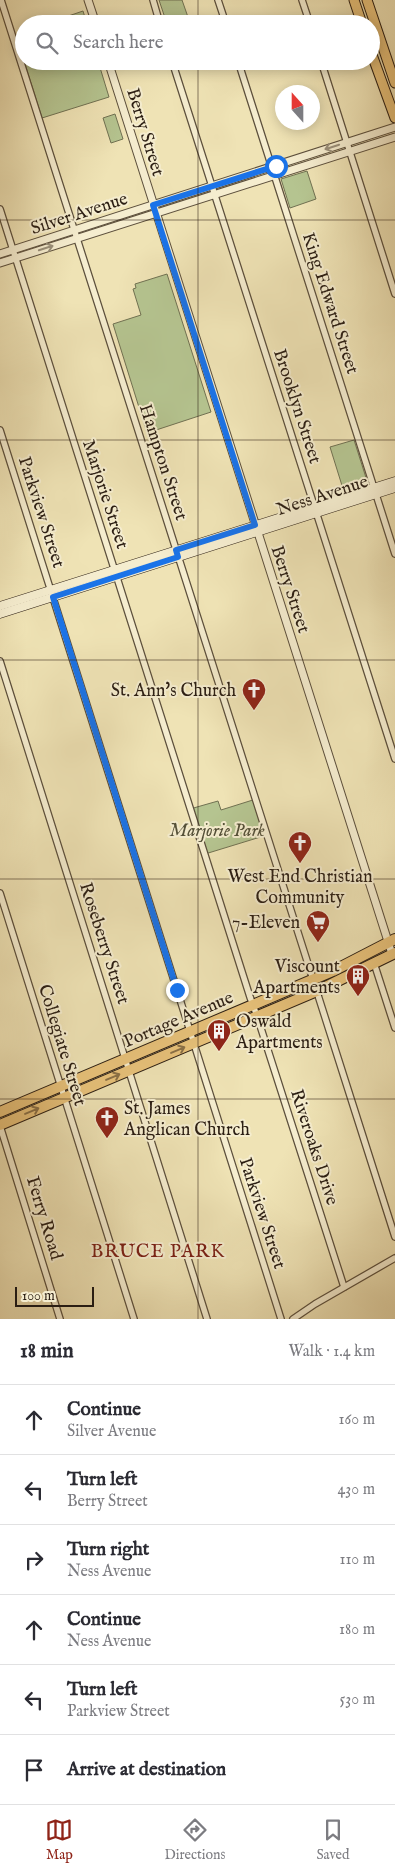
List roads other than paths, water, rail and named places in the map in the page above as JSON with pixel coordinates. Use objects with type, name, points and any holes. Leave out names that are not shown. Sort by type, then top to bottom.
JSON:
[{"type":"highway","name":"Portage Avenue","points":[[0,1112],[313,979],[392,941]]},
{"type":"highway","name":"Portage Avenue","points":[[0,1126],[317,991],[394,953]]},
{"type":"main road","points":[[354,0],[359,15]]},
{"type":"main road","points":[[367,0],[372,15]]},
{"type":"main road","points":[[380,39],[395,83]]},
{"type":"main road","points":[[378,70],[395,118]]},
{"type":"main road","name":"Ness Avenue","points":[[0,614],[115,573],[375,491],[395,481]]},
{"type":"main road","name":"Ness Avenue","points":[[375,491],[395,488]]},
{"type":"main road","name":"Ness Avenue","points":[[0,606],[52,594]]},
{"type":"street","name":"Hampton Street","points":[[1,0],[15,44]]},
{"type":"street","points":[[88,0],[93,15]]},
{"type":"street","points":[[153,0],[157,15]]},
{"type":"street","points":[[218,0],[223,15]]},
{"type":"street","points":[[302,0],[307,15]]},
{"type":"street","name":"Hampton Street","points":[[23,70],[395,1237]]},
{"type":"street","name":"Berry Street","points":[[111,70],[256,528],[392,941],[394,953]]},
{"type":"street","name":"Brooklyn Street","points":[[175,70],[395,759]]},
{"type":"street","name":"King Edward Street","points":[[241,70],[395,554]]},
{"type":"street","points":[[324,70],[395,294]]},
{"type":"street","name":"Silver Avenue","points":[[0,254],[395,127]]},
{"type":"street","name":"Silver Avenue","points":[[0,263],[395,136]]},
{"type":"street","name":"Marjorie Street","points":[[0,209],[258,1016]]},
{"type":"street","name":"Parkview Street","points":[[0,430],[281,1319]]},
{"type":"street","name":"Roseberry Street","points":[[0,661],[207,1319]]},
{"type":"street","name":"Collegiate Street","points":[[0,893],[134,1319]]},
{"type":"street","points":[[374,963],[395,1028]]},
{"type":"street","name":"Riveroaks Drive","points":[[258,1016],[344,1287]]},
{"type":"street","name":"Ferry Road","points":[[0,1126],[60,1319]]},
{"type":"street","points":[[293,1319],[315,1304],[395,1258]]},
{"type":"place","name":"St. Ann's Church","points":[[254,711]]},
{"type":"place","name":"West End Christian Community","points":[[300,864]]},
{"type":"place","name":"7-Eleven","points":[[318,943]]},
{"type":"place","name":"Viscount Apartments","points":[[358,997]]},
{"type":"place","name":"Oswald Apartments","points":[[219,1052]]},
{"type":"place","name":"St. James Anglican Church","points":[[107,1139]]},
{"type":"district","name":"BRUCE PARK","points":[[158,1250]]},
{"type":"park label","name":"Marjorie Park","points":[[217,830]]}]
